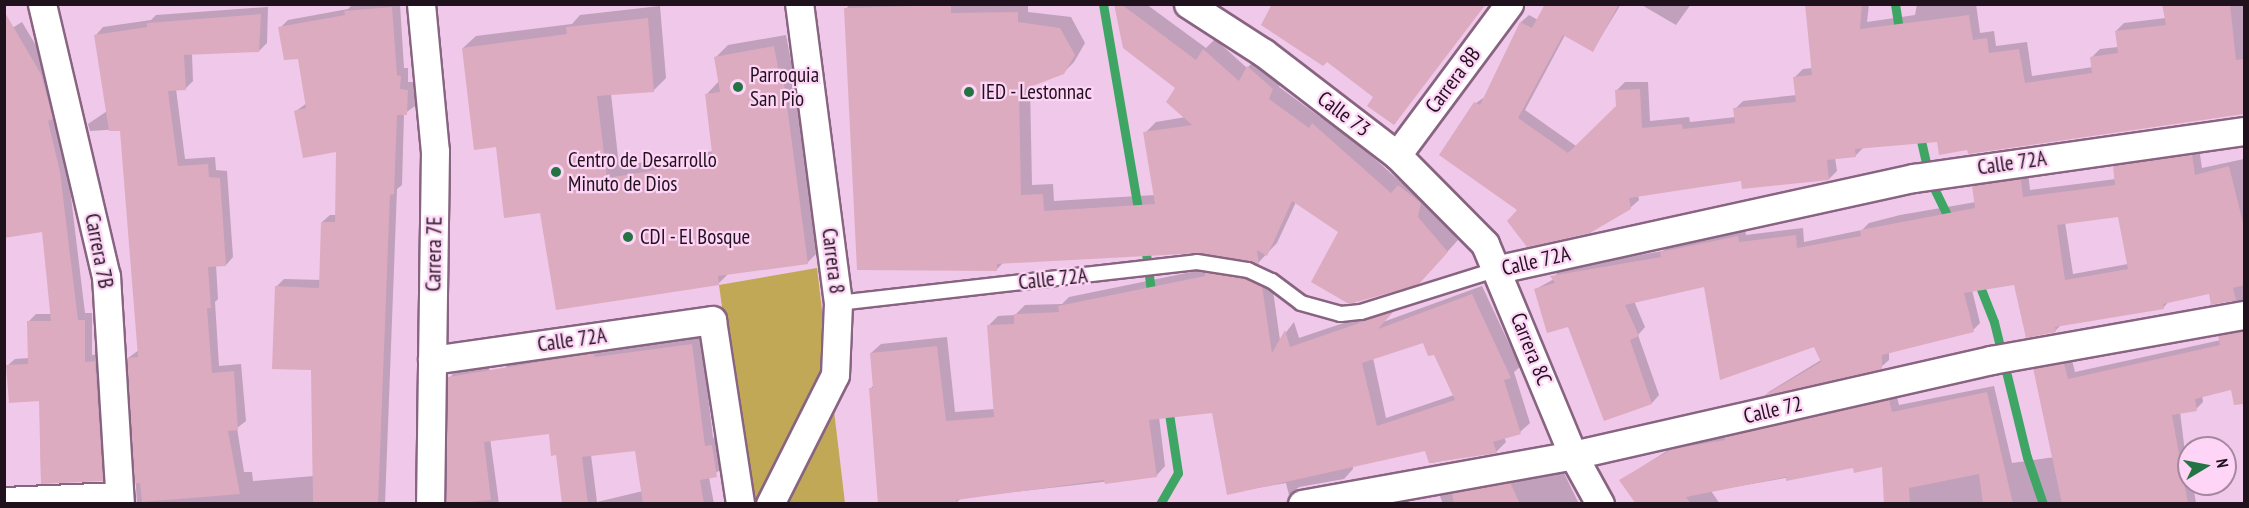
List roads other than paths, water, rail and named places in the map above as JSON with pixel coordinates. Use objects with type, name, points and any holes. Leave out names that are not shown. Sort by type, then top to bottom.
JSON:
[{"type":"street","name":"Carrera 7B","points":[[42,4],[106,276],[120,500]]},
{"type":"street","name":"Carrera 7E","points":[[421,4],[435,151],[430,504]]},
{"type":"street","name":"Carrera 8","points":[[770,504],[835,375],[838,303],[799,4]]},
{"type":"street","name":"Calle 73","points":[[1188,4],[1264,53],[1397,155],[1485,244]]},
{"type":"street","name":"Carrera 8B","points":[[1397,155],[1509,4]]},
{"type":"street","name":"Calle 72A","points":[[1498,269],[1927,176],[2244,131]]},
{"type":"street","name":"Carrera 8C","points":[[1485,244],[1498,269],[1573,455],[1600,504]]},
{"type":"street","name":"Calle 72","points":[[1302,504],[1573,455],[1991,360],[2244,315]]},
{"type":"street","name":"Calle 72A","points":[[432,360],[712,320],[740,504]]},
{"type":"street","points":[[4,501],[120,500]]},
{"type":"lane","name":"Calle 72A","points":[[838,303],[1197,262],[1229,265],[1272,281],[1301,303],[1341,314],[1360,312],[1498,269]]},
{"type":"waterway","points":[[1103,4],[1139,215]]},
{"type":"waterway","points":[[1895,4],[1900,36]]},
{"type":"waterway","points":[[1919,132],[1930,180],[1951,223]]},
{"type":"waterway","points":[[1145,246],[1152,298]]},
{"type":"waterway","points":[[1977,279],[1994,322],[2027,457],[2043,504]]},
{"type":"waterway","points":[[1160,504],[1178,473],[1168,407]]},
{"type":"place","name":"Parroquia San Pio","points":[[738,87]]},
{"type":"place","name":"IED - Lestonnac","points":[[969,92]]},
{"type":"place","name":"Centro de Desarrollo Minuto de Dios","points":[[556,172]]},
{"type":"place","name":"CDI - El Bosque","points":[[628,237]]}]
